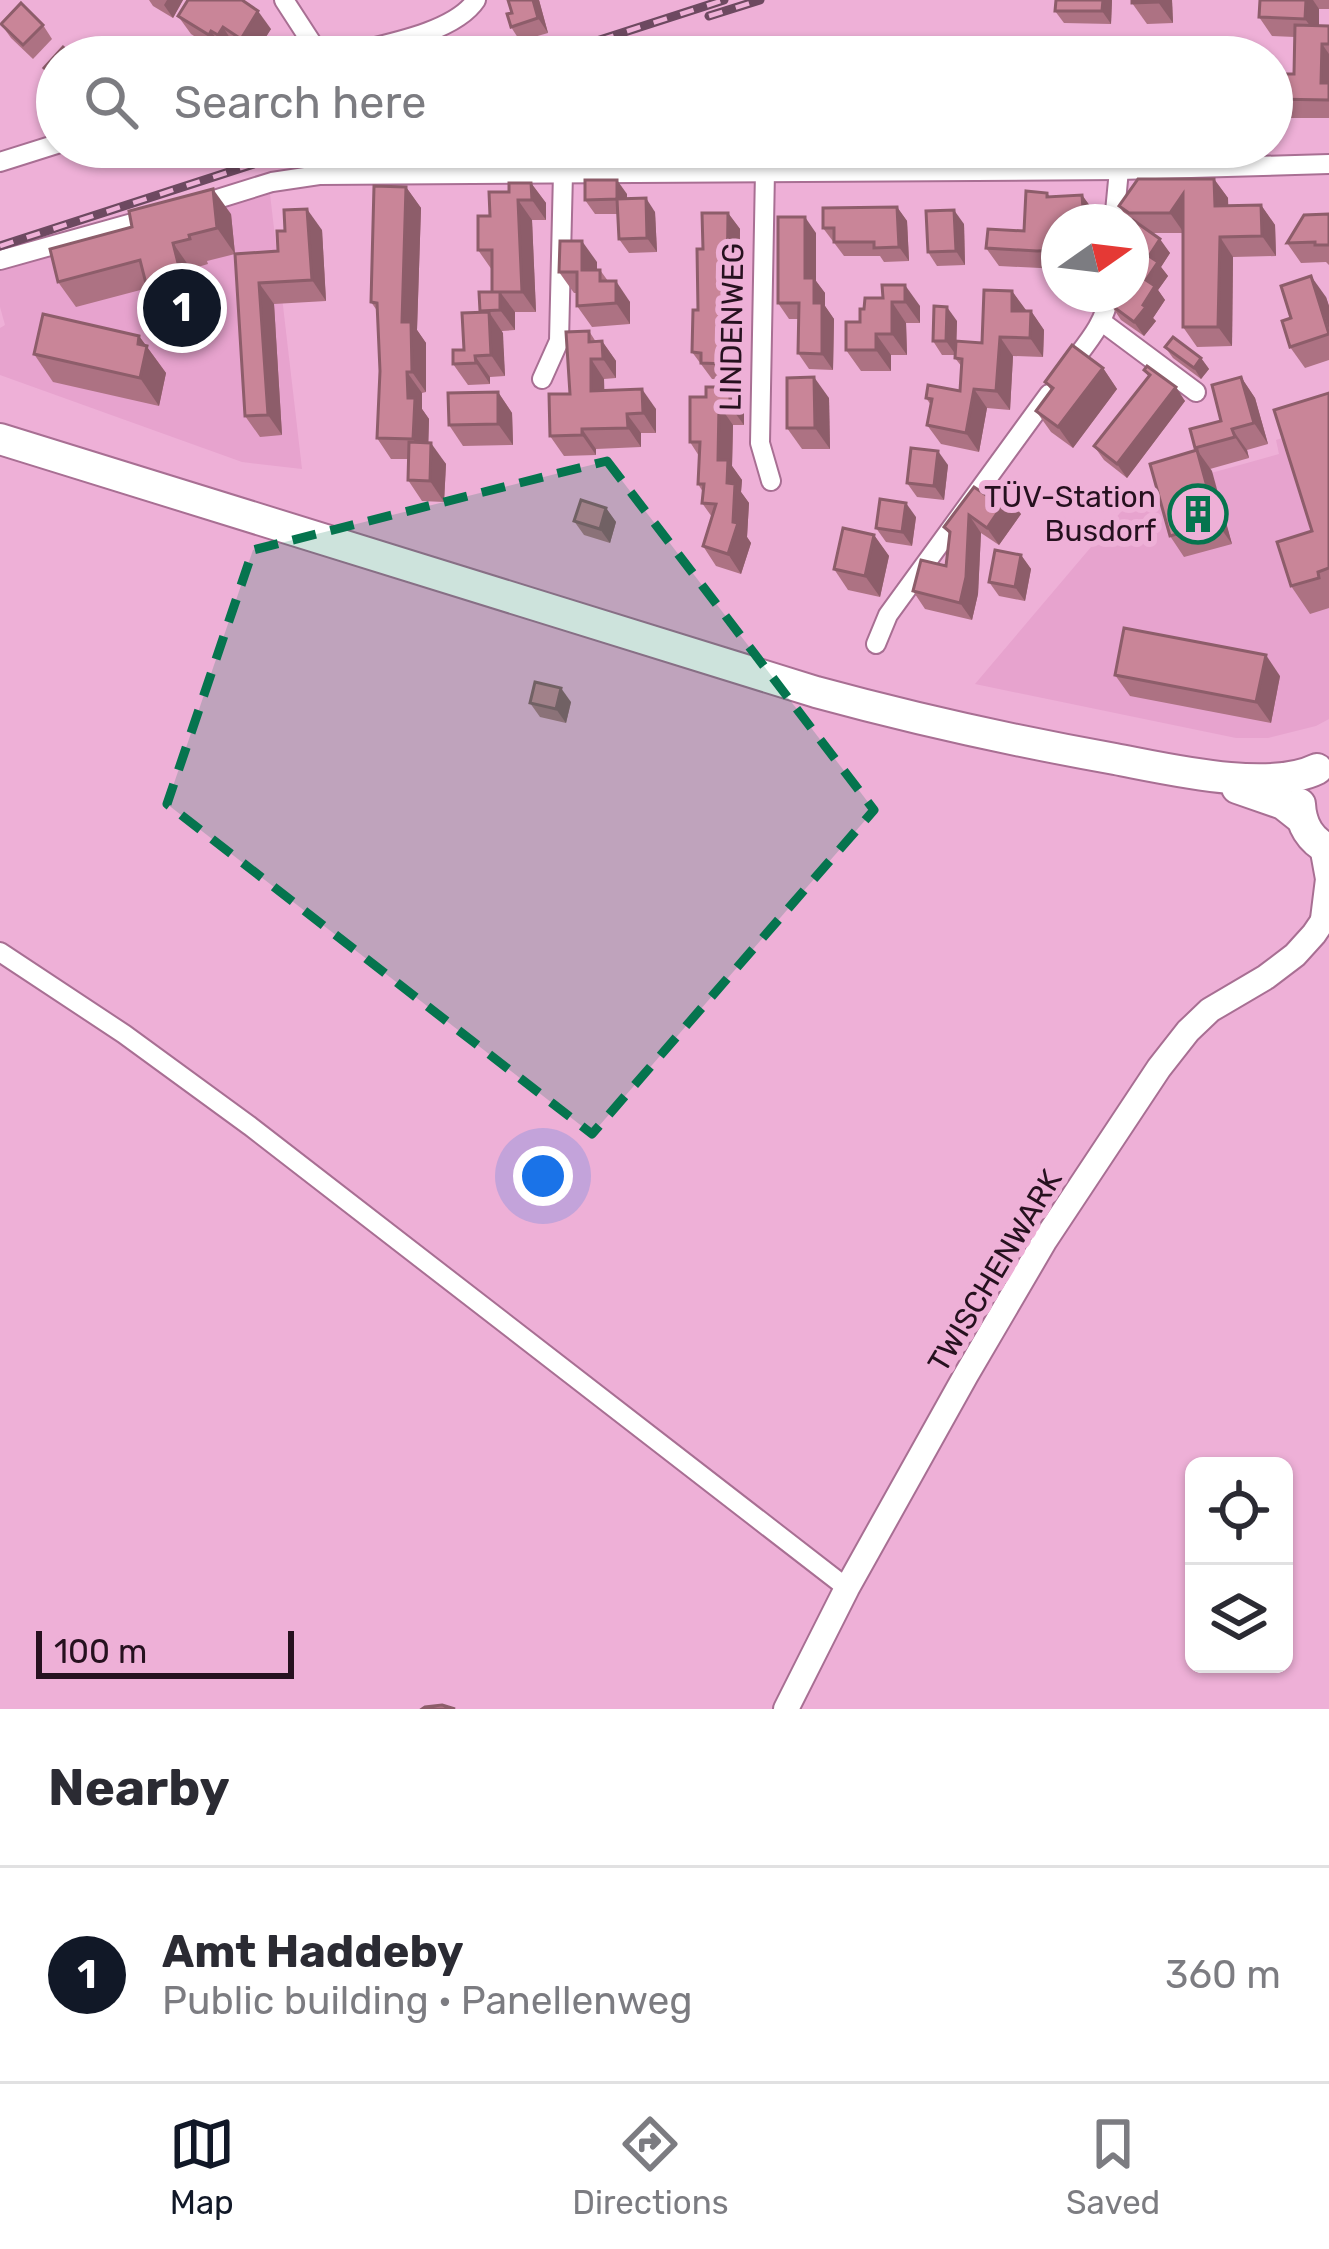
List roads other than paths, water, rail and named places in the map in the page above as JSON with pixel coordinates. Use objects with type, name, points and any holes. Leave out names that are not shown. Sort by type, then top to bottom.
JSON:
[{"type":"main road","points":[[0,439],[923,722],[1191,773],[1272,779],[1300,776],[1323,765]]},
{"type":"main road","points":[[1323,765],[1308,778],[1301,795],[1302,819],[1309,834],[1326,848]]},
{"type":"main road","points":[[1191,773],[1283,804],[1302,819]]},
{"type":"street","points":[[284,0],[307,36]]},
{"type":"street","points":[[412,36],[431,31],[472,6]]},
{"type":"street","points":[[0,162],[36,151]]},
{"type":"street","points":[[1293,165],[1329,164]]},
{"type":"street","points":[[0,260],[272,182],[319,175],[1189,168]]},
{"type":"street","points":[[1116,204],[1119,170]]},
{"type":"street","name":"LINDENWEG","points":[[765,171],[760,443],[771,481]]},
{"type":"street","points":[[542,380],[559,340],[562,173]]},
{"type":"street","points":[[876,644],[888,615],[1106,312]]},
{"type":"street","points":[[1102,322],[1196,392]]},
{"type":"street","name":"TWISCHENWARK","points":[[786,1709],[965,1375],[1045,1240],[1159,1068],[1210,1010],[1295,955],[1326,915],[1326,848]]},
{"type":"street","points":[[0,952],[250,1126],[847,1588]]},
{"type":"railway","points":[[612,36],[724,0]]},
{"type":"railway","points":[[709,16],[760,0]]},
{"type":"railway","points":[[0,246],[241,168]]},
{"type":"place","name":"Amt Haddeby","points":[[182,308]]},
{"type":"place","name":"TÜV-Station Busdorf","points":[[1198,514]]}]
